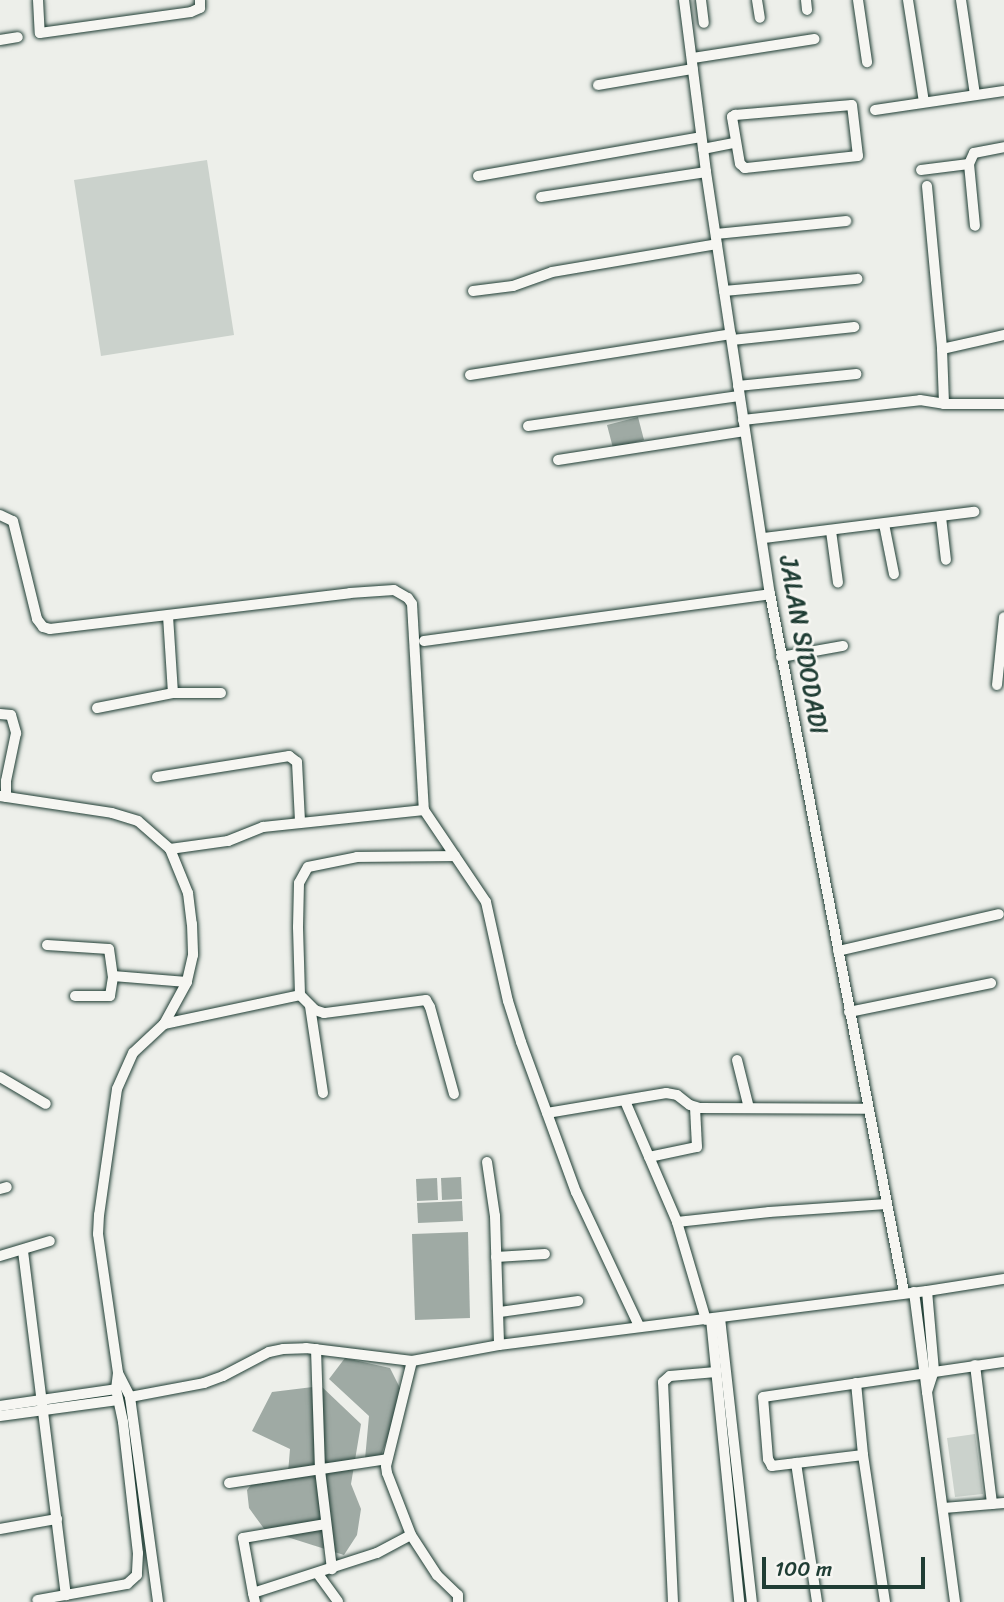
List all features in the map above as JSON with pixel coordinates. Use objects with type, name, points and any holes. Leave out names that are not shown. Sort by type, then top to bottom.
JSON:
[{"type":"street","points":[[38,0],[40,33],[191,12],[200,8],[200,0]]},
{"type":"street","name":"JALAN SIDODADI","points":[[684,0],[706,172],[781,657],[867,1108],[887,1204],[929,1371]]},
{"type":"street","points":[[701,0],[704,23]]},
{"type":"street","points":[[757,0],[760,18]]},
{"type":"street","points":[[858,0],[867,62]]},
{"type":"street","points":[[908,0],[924,102]]},
{"type":"street","points":[[961,0],[975,95]]},
{"type":"street","points":[[0,40],[18,37]]},
{"type":"street","points":[[598,85],[815,39]]},
{"type":"street","points":[[875,110],[1004,91]]},
{"type":"street","points":[[852,104],[858,156],[745,168],[740,164],[735,143],[732,117],[735,115],[852,104]]},
{"type":"street","points":[[478,176],[701,137]]},
{"type":"street","points":[[703,149],[735,143]]},
{"type":"street","points":[[975,226],[969,164],[974,153],[1004,147]]},
{"type":"street","points":[[921,170],[969,164]]},
{"type":"street","points":[[541,197],[706,172]]},
{"type":"street","points":[[927,186],[942,349],[944,404]]},
{"type":"street","points":[[473,291],[513,286],[552,272],[717,239],[846,221]]},
{"type":"street","points":[[724,291],[856,279]]},
{"type":"street","points":[[470,375],[731,337],[854,327]]},
{"type":"street","points":[[942,349],[1004,335]]},
{"type":"street","points":[[528,426],[856,374]]},
{"type":"street","points":[[558,460],[744,426],[920,400],[944,404],[1004,404]]},
{"type":"street","points":[[764,538],[974,512]]},
{"type":"street","points":[[0,515],[13,521],[37,618],[43,627],[50,629],[350,593],[394,590],[405,594],[412,604],[424,810],[486,902],[508,1001],[547,1113],[586,1216],[639,1326]]},
{"type":"street","points":[[941,517],[946,560]]},
{"type":"street","points":[[884,524],[894,574]]},
{"type":"street","points":[[831,531],[838,583]]},
{"type":"street","points":[[424,641],[770,594]]},
{"type":"street","points":[[168,616],[173,693]]},
{"type":"street","points":[[997,685],[1004,617]]},
{"type":"street","points":[[781,657],[843,646]]},
{"type":"street","points":[[97,708],[173,693],[221,693]]},
{"type":"street","points":[[0,714],[11,715],[16,733],[3,780],[3,797],[111,813],[138,821],[170,849],[188,893],[192,924],[193,955],[187,982],[163,1024],[142,1043],[125,1066],[117,1090],[99,1215],[98,1234],[118,1373],[116,1389],[138,1553],[137,1575],[127,1584],[37,1600]]},
{"type":"street","points":[[157,777],[289,756],[297,762],[300,822]]},
{"type":"street","points":[[170,849],[228,841],[263,827],[424,810]]},
{"type":"street","points":[[454,1094],[426,1000],[324,1013],[300,995],[299,883],[304,870],[357,857],[455,856]]},
{"type":"street","points":[[838,951],[999,914]]},
{"type":"street","points":[[47,945],[109,949],[113,976],[110,996],[75,996]]},
{"type":"street","points":[[113,976],[187,982]]},
{"type":"street","points":[[849,1012],[991,983]]},
{"type":"street","points":[[163,1024],[300,995]]},
{"type":"street","points":[[310,1005],[323,1093]]},
{"type":"street","points":[[737,1060],[748,1108]]},
{"type":"street","points":[[0,1077],[46,1104]]},
{"type":"street","points":[[547,1113],[672,1093],[695,1107],[867,1108]]},
{"type":"street","points":[[625,1101],[677,1223],[712,1319],[752,1602]]},
{"type":"street","points":[[649,1157],[697,1147],[695,1107]]},
{"type":"street","points":[[487,1162],[495,1216],[499,1345]]},
{"type":"street","points":[[677,1223],[769,1212],[887,1204]]},
{"type":"street","points":[[0,1256],[50,1241]]},
{"type":"street","points":[[23,1251],[66,1595]]},
{"type":"street","points":[[496,1257],[545,1254]]},
{"type":"street","points":[[130,1397],[204,1383],[269,1352],[316,1349],[412,1360],[499,1345],[909,1292],[927,1292],[1004,1279]]},
{"type":"street","points":[[927,1292],[931,1327],[927,1392],[955,1602]]},
{"type":"street","points":[[500,1312],[578,1301]]},
{"type":"street","points":[[712,1319],[739,1602]]},
{"type":"street","points":[[919,1330],[931,1327]]},
{"type":"street","points":[[316,1349],[320,1470],[332,1569]]},
{"type":"street","points":[[412,1360],[387,1459],[387,1473],[411,1535],[437,1575],[458,1595],[458,1602]]},
{"type":"street","points":[[863,1455],[770,1464],[763,1397],[1004,1362]]},
{"type":"street","points":[[975,1365],[992,1504]]},
{"type":"street","points":[[673,1602],[664,1378],[716,1372]]},
{"type":"street","points":[[118,1373],[130,1397],[158,1602]]},
{"type":"street","points":[[856,1383],[863,1455],[885,1602]]},
{"type":"street","points":[[0,1416],[116,1389]]},
{"type":"street","points":[[0,1406],[118,1400]]},
{"type":"street","points":[[229,1483],[387,1459]]},
{"type":"street","points":[[796,1463],[817,1602]]},
{"type":"street","points":[[944,1508],[1004,1503]]},
{"type":"street","points":[[0,1529],[57,1519]]},
{"type":"street","points":[[327,1524],[243,1538],[254,1598],[377,1553],[411,1535]]},
{"type":"street","points":[[318,1574],[338,1602]]},
{"type":"shaded area","points":[[207,160],[234,335],[101,356],[74,180]]},
{"type":"shaded area","points":[[638,417],[644,440],[613,448],[607,425]]},
{"type":"shaded area","points":[[461,1177],[462,1199],[442,1200],[441,1178]]},
{"type":"shaded area","points":[[437,1178],[438,1200],[417,1201],[416,1179]]},
{"type":"shaded area","points":[[462,1201],[463,1221],[418,1223],[417,1203]]},
{"type":"shaded area","points":[[468,1232],[470,1318],[415,1320],[412,1234]]},
{"type":"shaded area","points":[[345,1358],[390,1368],[404,1396],[378,1463],[365,1459],[369,1416],[329,1379]]},
{"type":"shaded area","points":[[321,1386],[361,1424],[351,1484],[361,1509],[357,1535],[344,1555],[265,1530],[249,1508],[247,1490],[260,1474],[288,1473],[290,1449],[252,1431],[272,1392]]},
{"type":"shaded area","points":[[975,1434],[983,1494],[955,1497],[947,1438]]}]
